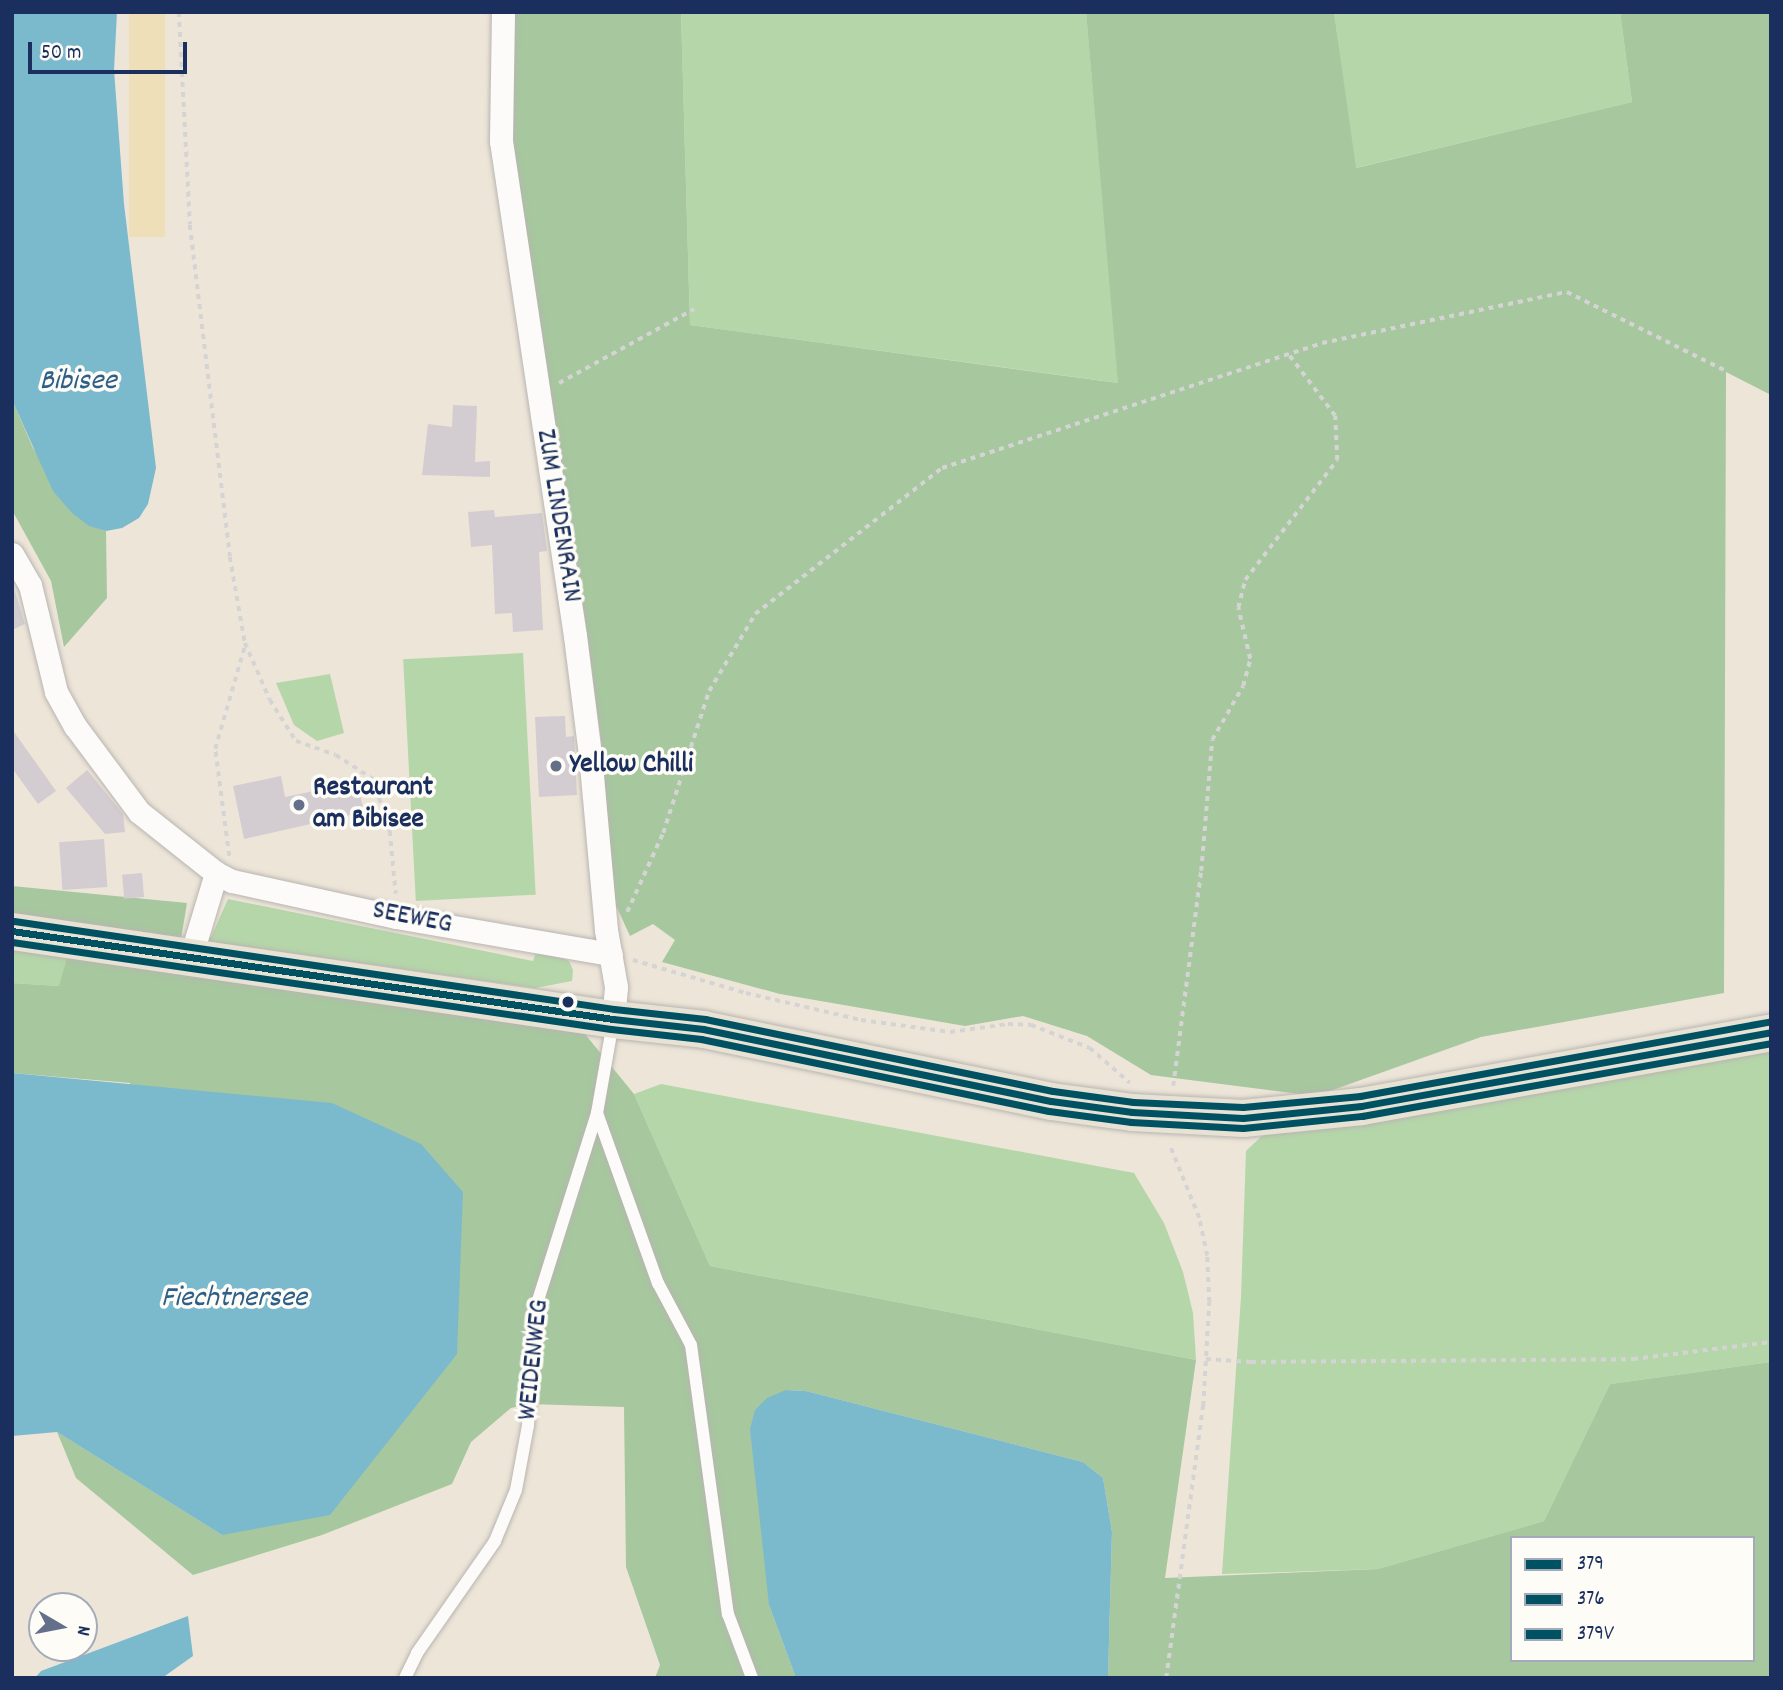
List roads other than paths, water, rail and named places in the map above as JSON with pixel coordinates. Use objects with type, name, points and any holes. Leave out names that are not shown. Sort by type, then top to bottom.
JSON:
[{"type":"main road","points":[[12,930],[613,1019],[704,1029],[1167,1124],[1361,1106],[1771,1032]]},
{"type":"street","name":"ZUM LINDENRAIN","points":[[503,12],[501,141],[590,754],[606,930],[616,987],[613,1019]]},
{"type":"street","name":"SEEWEG","points":[[12,554],[30,586],[56,692],[75,726],[139,812],[224,877],[396,917],[611,954]]},
{"type":"street","points":[[191,956],[224,877]]},
{"type":"lane","name":"WEIDENWEG","points":[[405,1678],[417,1653],[495,1541],[516,1490],[528,1425],[534,1312],[597,1113],[613,1019]]},
{"type":"lane","points":[[597,1113],[658,1283],[691,1345],[728,1614],[752,1678]]},
{"type":"water","name":"Bibisee","points":[[12,12],[117,12],[114,70],[124,204],[156,468],[148,504],[139,518],[122,528],[106,531],[89,526],[72,513],[53,491],[12,400]]},
{"type":"water","name":"Fiechtnersee","points":[[12,1073],[332,1103],[421,1144],[463,1192],[457,1354],[330,1515],[222,1535],[57,1432],[12,1436]]},
{"type":"water","points":[[786,1390],[806,1391],[1083,1462],[1103,1478],[1112,1532],[1108,1678],[796,1678],[769,1605],[750,1429],[755,1410],[767,1398]]},
{"type":"water","points":[[188,1616],[193,1656],[162,1678],[35,1678],[41,1671],[65,1662],[98,1662],[98,1650]]},
{"type":"place","name":"Yellow Chilli","points":[[556,766]]},
{"type":"place","name":"Restaurant am Bibisee","points":[[299,805]]}]
